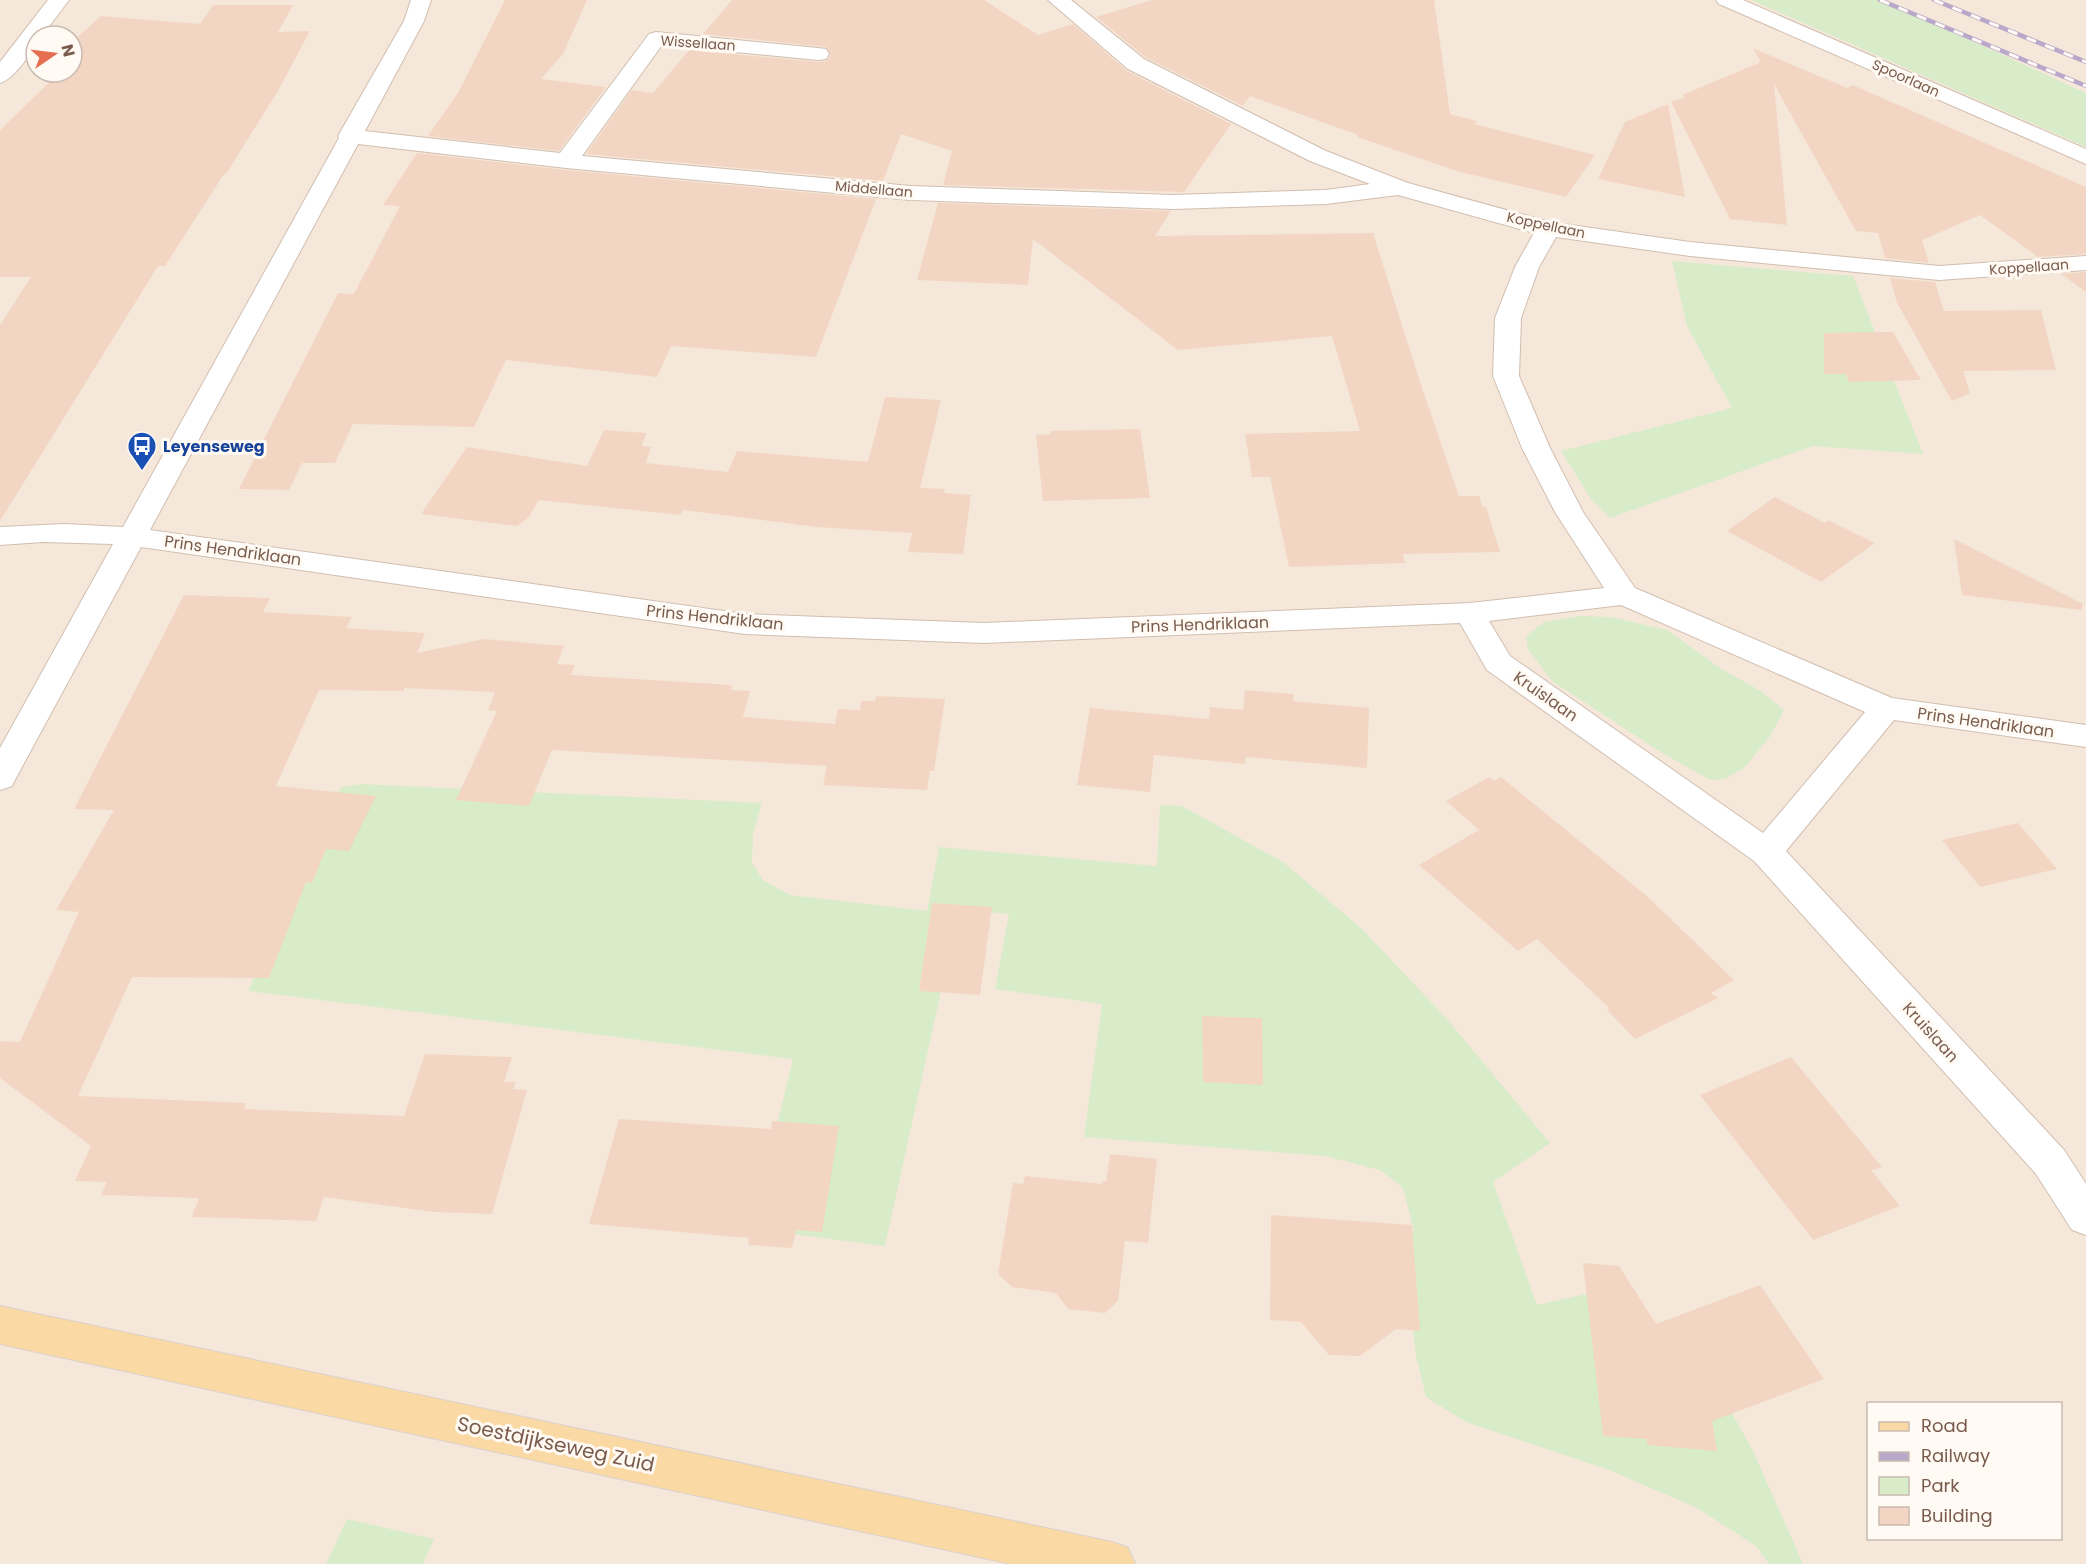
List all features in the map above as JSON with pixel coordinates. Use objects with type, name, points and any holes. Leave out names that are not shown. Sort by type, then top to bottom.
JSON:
[{"type":"main road","name":"Soestdijkseweg Zuid","points":[[0,1325],[1112,1564]]},
{"type":"street","points":[[0,76],[59,0]]},
{"type":"street","points":[[0,778],[134,537],[349,136],[414,21],[421,0]]},
{"type":"street","name":"Koppellaan","points":[[1058,0],[1136,64],[1318,156],[1400,188],[1548,229],[1690,249],[1939,273],[2086,263]]},
{"type":"street","name":"Spoorlaan","points":[[1726,0],[2086,157]]},
{"type":"street","name":"Wissellaan","points":[[566,161],[656,38],[818,54]]},
{"type":"street","name":"Middellaan","points":[[349,136],[566,161],[911,193],[1173,202],[1326,197],[1400,188]]},
{"type":"street","points":[[1548,229],[1527,267],[1508,318],[1506,376],[1536,448],[1569,512],[1624,595]]},
{"type":"street","name":"Prins Hendriklaan","points":[[0,536],[31,532],[91,532],[134,537],[745,624],[984,633],[1470,613]]},
{"type":"street","points":[[1470,613],[1624,595],[1886,708],[1766,852]]},
{"type":"street","name":"Kruislaan","points":[[1470,613],[1498,663],[1766,852],[2050,1162],[2086,1218]]},
{"type":"street","name":"Prins Hendriklaan","points":[[1886,708],[2086,735]]},
{"type":"shaded area","points":[[0,0],[2086,0],[2086,1564],[0,1564]]},
{"type":"green space","points":[[1751,0],[1883,0],[2086,93],[2086,147]]},
{"type":"green space","points":[[1672,261],[1853,276],[1923,454],[1813,446],[1610,518],[1591,499],[1561,451],[1732,408],[1687,326]]},
{"type":"green space","points":[[1581,616],[1611,617],[1667,630],[1723,670],[1759,690],[1784,710],[1771,735],[1744,768],[1725,779],[1710,780],[1659,751],[1552,681],[1528,649],[1526,636],[1544,622]]},
{"type":"green space","points":[[361,784],[762,803],[753,834],[752,863],[763,880],[790,895],[927,911],[939,847],[1157,866],[1160,805],[1182,806],[1283,862],[1361,928],[1447,1019],[1550,1143],[1493,1182],[1537,1305],[1609,1289],[1708,1370],[1753,1451],[1803,1564],[1769,1564],[1756,1546],[1697,1508],[1609,1470],[1466,1422],[1426,1397],[1416,1356],[1408,1288],[1413,1227],[1403,1188],[1380,1170],[1325,1156],[1084,1137],[1102,1004],[995,989],[1009,914],[967,910],[943,982],[885,1246],[752,1229],[793,1059],[248,991],[341,787]]},
{"type":"green space","points":[[347,1519],[434,1539],[423,1564],[326,1564]]},
{"type":"building","points":[[505,0],[587,0],[563,54],[541,79],[606,87],[559,151],[428,136],[458,93]]},
{"type":"building","points":[[732,0],[984,0],[1038,35],[1073,24],[1127,71],[1231,124],[1184,192],[943,185],[952,151],[901,134],[883,181],[586,154],[632,90],[653,93],[689,50],[818,62],[826,61],[831,55],[826,47],[703,34]]},
{"type":"building","points":[[1152,0],[1434,0],[1450,114],[1477,121],[1474,124],[1595,155],[1566,197],[1460,172],[1357,137],[1358,135],[1250,96],[1243,106],[1145,57],[1096,17]]},
{"type":"building","points":[[213,5],[293,5],[278,32],[310,31],[278,91],[226,174],[165,266],[158,266],[0,521],[0,325],[31,277],[0,277],[0,130],[48,84],[84,84],[84,31],[101,16],[200,24]]},
{"type":"building","points":[[1753,48],[1847,88],[1853,85],[2086,187],[2086,254],[2038,257],[1980,215],[1922,240],[1929,263],[1885,258],[1878,233],[1856,231],[1774,84],[1787,225],[1730,219],[1671,102],[1685,97],[1682,95],[1761,62]]},
{"type":"building","points":[[1668,104],[1685,197],[1598,179],[1625,122]]},
{"type":"building","points":[[417,153],[566,170],[876,199],[816,357],[671,346],[657,377],[506,360],[474,427],[353,424],[335,463],[302,463],[289,490],[239,489],[338,293],[354,294],[400,206],[383,205]]},
{"type":"building","points":[[938,203],[1171,211],[1155,236],[1373,233],[1459,496],[1479,496],[1483,507],[1486,507],[1500,552],[1403,554],[1405,563],[1289,567],[1270,477],[1252,477],[1245,434],[1360,431],[1332,336],[1178,350],[1033,239],[1028,285],[917,280]]},
{"type":"building","points":[[2086,272],[2086,292],[2061,274]]},
{"type":"building","points":[[1890,278],[1935,282],[1944,311],[2041,310],[2056,370],[1963,371],[1970,393],[1952,401],[1897,303]]},
{"type":"building","points":[[1893,332],[1921,380],[1849,382],[1846,374],[1824,374],[1824,333]]},
{"type":"building","points":[[885,397],[941,400],[920,488],[945,489],[944,493],[971,495],[963,554],[908,552],[912,533],[816,527],[683,510],[681,515],[539,500],[528,518],[517,526],[421,514],[467,447],[587,466],[604,430],[646,433],[642,446],[651,447],[646,463],[728,472],[737,451],[868,462]]},
{"type":"building","points":[[1140,429],[1150,498],[1043,501],[1036,435],[1051,434],[1050,431]]},
{"type":"building","points":[[1775,497],[1825,523],[1828,520],[1875,543],[1821,582],[1727,531]]},
{"type":"building","points":[[1954,539],[2083,604],[2081,610],[1962,595]]},
{"type":"building","points":[[184,595],[270,598],[263,612],[352,617],[346,628],[425,633],[417,653],[484,639],[564,646],[557,664],[575,665],[571,675],[732,685],[731,690],[750,691],[743,717],[835,724],[838,709],[860,710],[861,701],[875,701],[876,696],[945,699],[934,771],[930,771],[927,790],[823,785],[827,766],[552,750],[529,806],[456,800],[497,711],[488,710],[495,692],[404,688],[404,691],[319,690],[276,786],[376,796],[349,851],[326,849],[312,883],[306,882],[269,978],[132,977],[78,1096],[246,1103],[244,1109],[404,1116],[425,1054],[512,1057],[504,1082],[516,1082],[513,1089],[527,1090],[492,1214],[434,1212],[324,1197],[316,1221],[192,1217],[199,1198],[101,1195],[107,1182],[75,1181],[91,1146],[0,1078],[0,1041],[20,1042],[79,912],[56,910],[114,810],[74,809]]},
{"type":"building","points":[[1245,690],[1294,694],[1293,701],[1369,708],[1367,768],[1246,757],[1245,764],[1154,755],[1150,792],[1077,785],[1090,708],[1209,719],[1210,707],[1243,710]]},
{"type":"building","points":[[1489,777],[1494,781],[1501,777],[1647,896],[1734,980],[1711,993],[1718,998],[1635,1039],[1607,1010],[1609,1008],[1537,939],[1518,951],[1419,865],[1479,830],[1446,801]]},
{"type":"building","points":[[2018,823],[2057,869],[1980,887],[1942,840]]},
{"type":"building","points":[[932,903],[992,907],[980,995],[919,991]]},
{"type":"building","points":[[1202,1016],[1262,1018],[1263,1085],[1203,1082]]},
{"type":"building","points":[[1791,1057],[1882,1167],[1871,1170],[1900,1206],[1813,1240],[1700,1095]]},
{"type":"building","points":[[619,1119],[771,1129],[772,1121],[839,1126],[822,1232],[796,1230],[792,1248],[748,1245],[749,1238],[589,1224]]},
{"type":"building","points":[[1110,1154],[1157,1159],[1148,1243],[1125,1241],[1118,1301],[1105,1313],[1068,1309],[1056,1293],[1012,1287],[998,1274],[1013,1183],[1023,1184],[1025,1176],[1102,1184],[1102,1181],[1106,1182]]},
{"type":"building","points":[[1271,1215],[1412,1225],[1420,1331],[1396,1329],[1360,1356],[1329,1355],[1301,1322],[1270,1320]]},
{"type":"building","points":[[1583,1263],[1619,1266],[1656,1324],[1760,1285],[1824,1379],[1712,1421],[1717,1451],[1647,1445],[1647,1439],[1603,1436]]},
{"type":"railway","points":[[1880,0],[2086,86]]},
{"type":"railway","points":[[1934,0],[2086,62]]},
{"type":"place","name":"Leyenseweg","points":[[142,472]]}]
